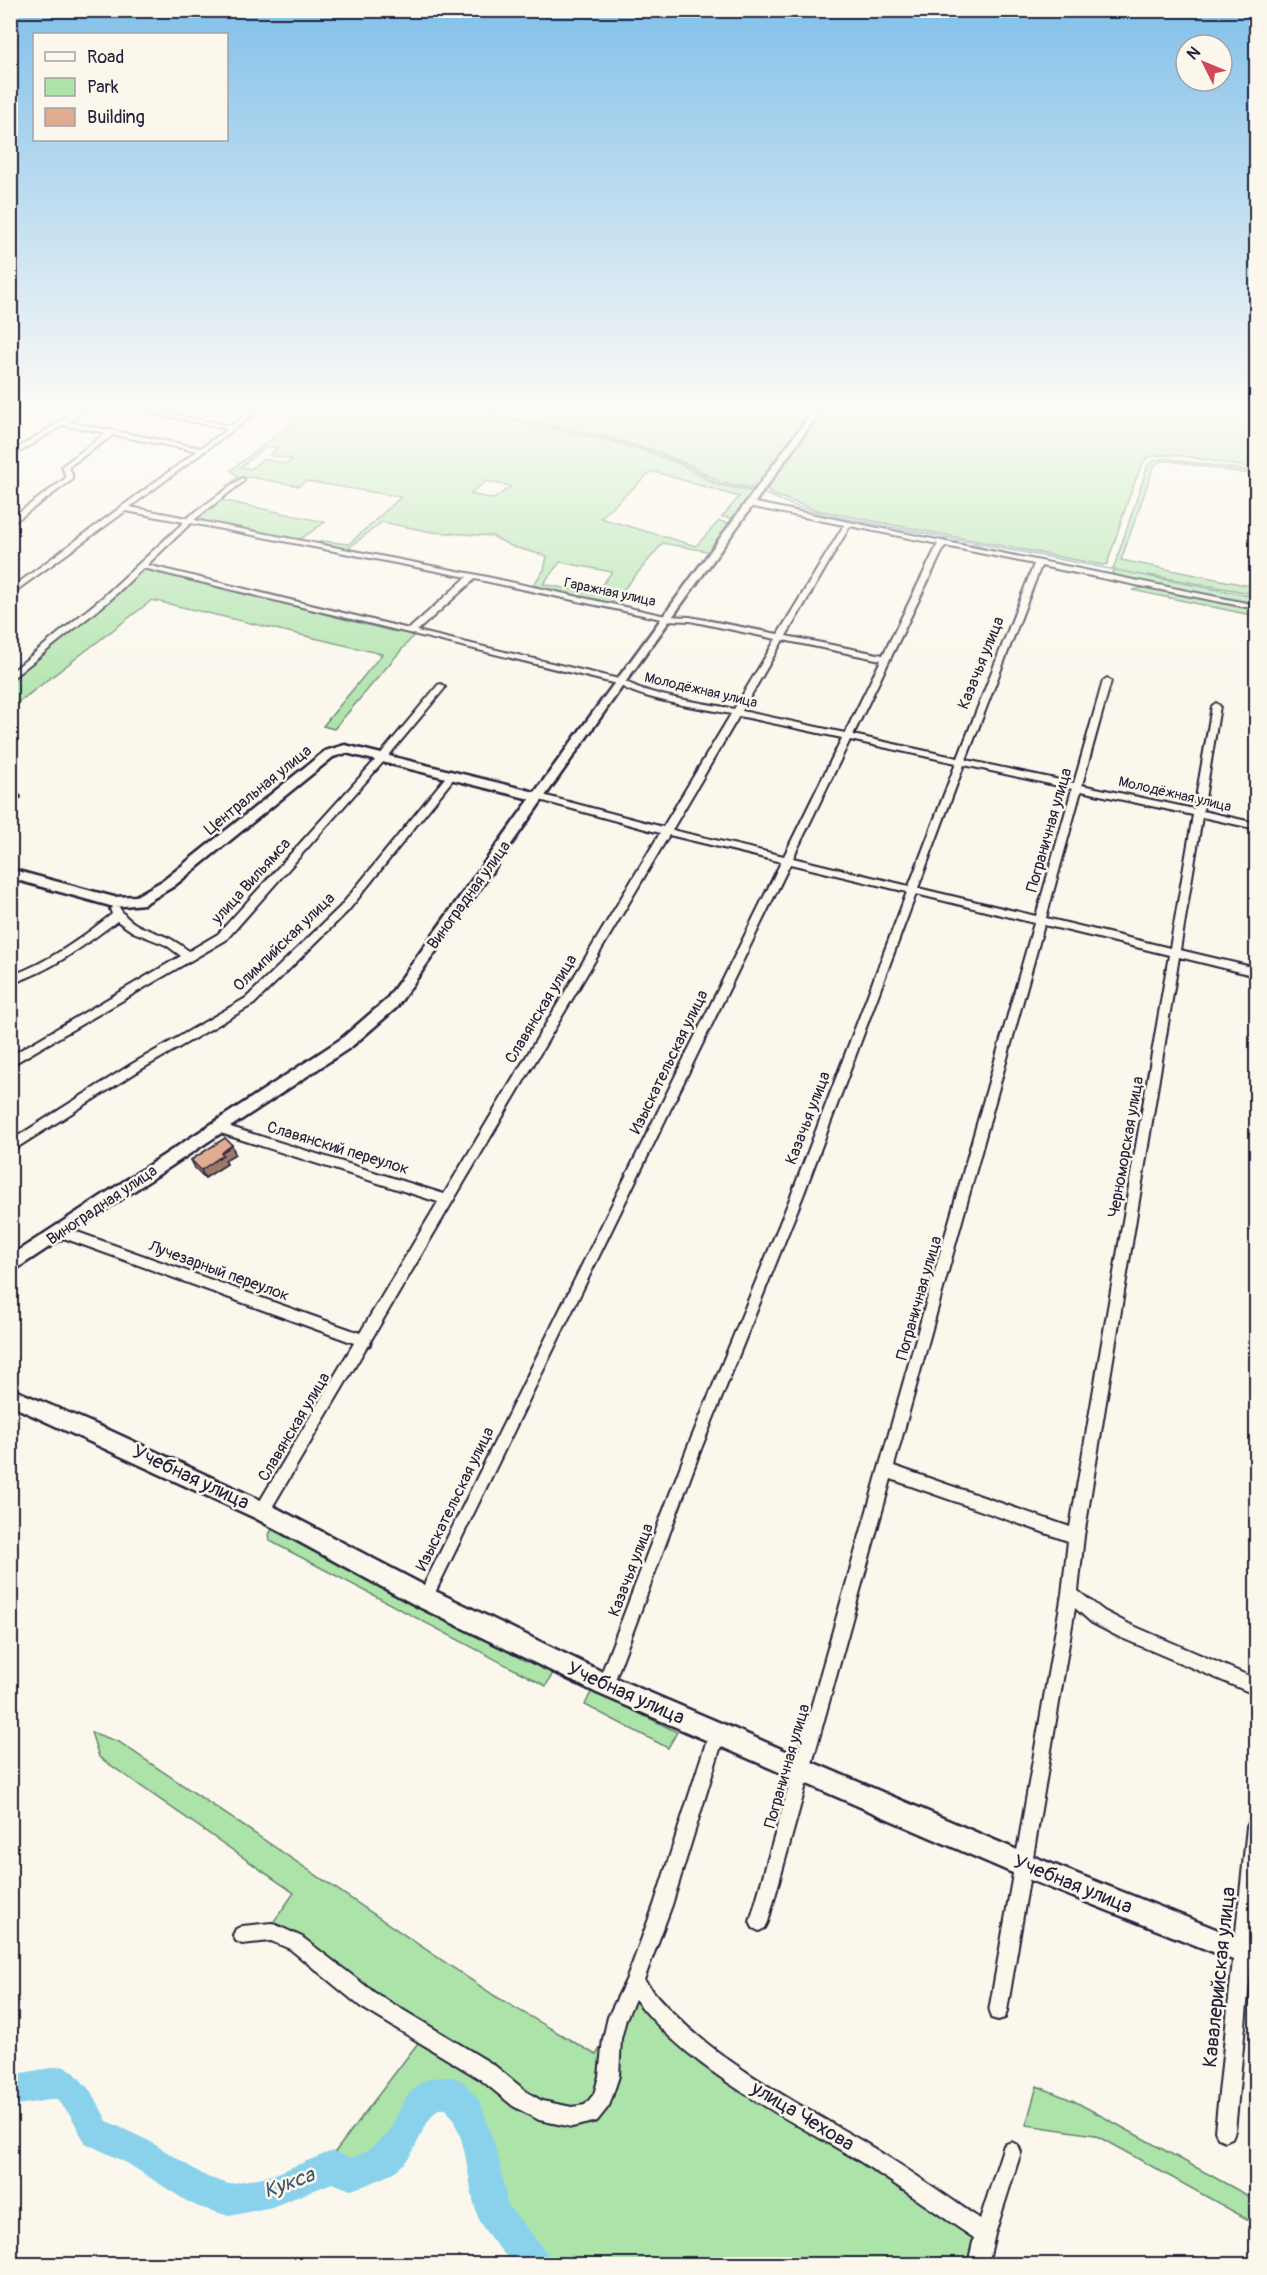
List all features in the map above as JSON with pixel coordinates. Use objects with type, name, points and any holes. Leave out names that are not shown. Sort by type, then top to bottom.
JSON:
[{"type":"street","points":[[10,592],[110,518]]},
{"type":"street","name":"Гаражная улица","points":[[169,518],[473,576],[666,618],[690,619],[884,658]]},
{"type":"street","points":[[10,678],[106,599],[143,566],[164,542],[193,518]]},
{"type":"street","name":"Виноградная улица","points":[[10,1266],[346,1043],[391,1004],[740,518]]},
{"type":"street","points":[[829,518],[1257,608]]},
{"type":"street","name":"Славянская улица","points":[[262,1511],[848,524]]},
{"type":"street","name":"Изыскательская улица","points":[[425,1598],[884,658],[943,542]]},
{"type":"street","name":"Казачья улица","points":[[605,1685],[694,1449],[797,1196],[961,760],[1039,562]]},
{"type":"street","name":"Молодёжная улица","points":[[143,566],[371,624],[620,682],[630,688],[657,695],[1257,826]]},
{"type":"street","points":[[411,632],[473,576]]},
{"type":"street","name":"Пограничная улица","points":[[759,1922],[888,1471],[1107,681]]},
{"type":"street","name":"улица Вильямса","points":[[10,1062],[222,937],[382,758],[441,687]]},
{"type":"street","name":"Черноморская улица","points":[[998,2011],[1070,1594],[1076,1536],[1176,954],[1216,706]]},
{"type":"street","name":"Центральная улица","points":[[10,873],[116,909],[139,901],[169,883],[328,754],[337,750],[353,749],[539,797]]},
{"type":"street","name":"Олимпийская улица","points":[[10,1147],[136,1067],[250,1001],[344,909],[451,776]]},
{"type":"street","points":[[539,797],[665,831],[1257,972]]},
{"type":"street","points":[[10,980],[39,970],[62,958],[116,909],[138,931],[169,942],[190,957]]},
{"type":"street","name":"Славянский переулок","points":[[218,1128],[447,1200]]},
{"type":"street","name":"Лучезарный переулок","points":[[62,1232],[365,1341]]},
{"type":"street","name":"Учебная улица","points":[[10,1396],[262,1511],[425,1598],[605,1685],[1024,1865],[1250,1954]]},
{"type":"street","points":[[888,1471],[1076,1536]]},
{"type":"street","points":[[1070,1594],[1098,1617],[1123,1630],[1257,1687]]},
{"type":"street","points":[[242,1935],[272,1932],[296,1943],[368,2000],[487,2072],[520,2099],[539,2110],[572,2117],[590,2114],[602,2099],[609,2076],[612,2039],[617,2017],[634,1982],[663,1905],[717,1733]]},
{"type":"street","name":"Кавалерийская улица","points":[[1225,2132],[1250,1954],[1257,1827]]},
{"type":"street","name":"улица Чехова","points":[[634,1982],[650,2005],[715,2063],[870,2157],[985,2234]]},
{"type":"street","points":[[978,2265],[985,2234],[1011,2152]]},
{"type":"green space","points":[[197,518],[307,518],[325,522],[302,538],[294,540],[196,520]]},
{"type":"green space","points":[[378,518],[601,518],[696,546],[719,521],[730,523],[711,552],[663,543],[612,603],[533,585],[544,570],[547,556],[513,547],[492,536],[432,532],[382,522],[346,550],[317,543],[323,541],[349,544]],"holes":[[[560,562],[612,572],[595,594],[543,584]]]},
{"type":"green space","points":[[858,518],[1122,518],[1107,564],[1102,565]]},
{"type":"green space","points":[[1130,518],[1136,518],[1121,560],[1256,587],[1256,594],[1147,576],[1256,597],[1256,606],[1118,577],[1112,573]]},
{"type":"green space","points":[[143,570],[151,570],[391,631],[415,634],[334,729],[323,726],[382,654],[152,600],[11,708],[11,680]]},
{"type":"green space","points":[[1148,587],[1256,610],[1256,616],[1132,590]]},
{"type":"green space","points":[[274,1527],[554,1671],[546,1686],[270,1541],[269,1534]]},
{"type":"green space","points":[[592,1690],[677,1732],[668,1748],[585,1705]]},
{"type":"green space","points":[[91,1732],[119,1742],[495,1996],[596,2055],[604,2042],[602,2083],[585,2109],[541,2103],[270,1927],[294,1893],[99,1757]]},
{"type":"green space","points":[[635,1995],[977,2238],[969,2264],[545,2264],[539,2262],[499,2204],[488,2155],[471,2110],[455,2088],[430,2086],[410,2107],[395,2138],[371,2161],[352,2165],[332,2156],[421,2039],[438,2047],[518,2106],[594,2121],[618,2039]]},
{"type":"green space","points":[[1037,2086],[1074,2101],[1256,2200],[1256,2224],[1095,2135],[1026,2125]]},
{"type":"building","points":[[225,1138],[232,1145],[221,1153],[223,1155],[201,1170],[191,1160]]},
{"type":"waterway","points":[[846,518],[1256,597]]},
{"type":"waterway","name":"Кукса","points":[[10,2083],[17,2089],[62,2082],[82,2105],[96,2132],[138,2152],[199,2191],[229,2200],[272,2191],[332,2167],[351,2174],[374,2166],[399,2145],[416,2109],[431,2094],[453,2093],[468,2112],[484,2163],[492,2211],[534,2264]]}]
